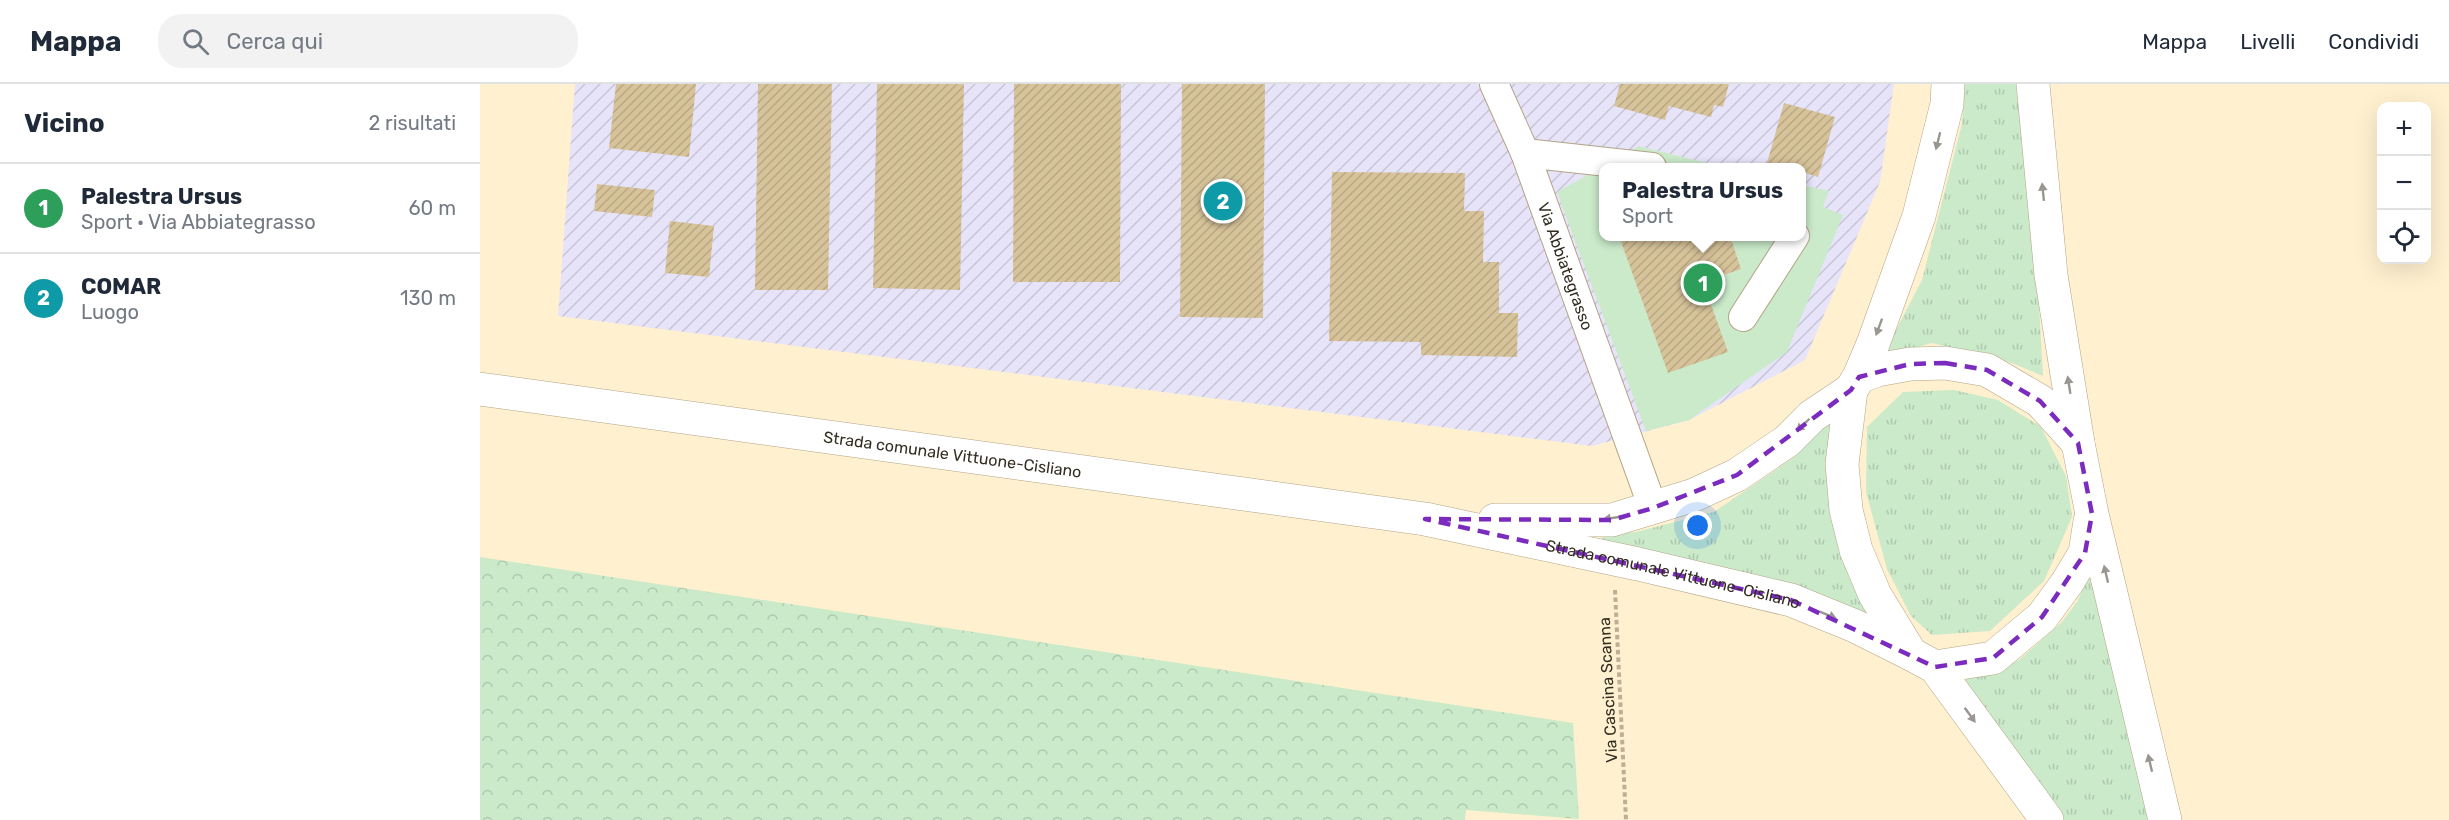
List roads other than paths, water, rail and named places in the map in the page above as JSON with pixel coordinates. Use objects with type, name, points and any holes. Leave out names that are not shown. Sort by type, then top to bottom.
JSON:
[{"type":"main road","points":[[1948,84],[1947,104],[1919,216],[1855,384],[1842,464],[1846,510],[1856,550],[1875,595],[1923,661],[2047,820]]},
{"type":"main road","points":[[2032,84],[2051,275],[2078,443],[2092,514],[2165,820]]},
{"type":"main road","name":"Strada comunale Vittuone-Cisliano","points":[[1425,519],[1612,520],[1694,495],[1737,475],[1787,441],[1812,416],[1877,370],[1910,364],[1945,363],[1987,370],[2040,401],[2078,443]]},
{"type":"main road","name":"Strada comunale Vittuone-Cisliano","points":[[480,389],[1425,519],[1791,600],[1855,626],[1923,661]]},
{"type":"main road","points":[[1923,661],[1994,658],[2042,616],[2067,583],[2085,553],[2092,514]]},
{"type":"street","name":"Via Abbiategrasso","points":[[1494,84],[1524,153],[1634,450],[1653,508]]},
{"type":"street","points":[[1524,153],[1609,163]]},
{"type":"street","points":[[1743,317],[1792,241]]},
{"type":"place","name":"COMAR","points":[[1223,201]]},
{"type":"place","name":"Palestra Ursus","points":[[1703,283]]}]
